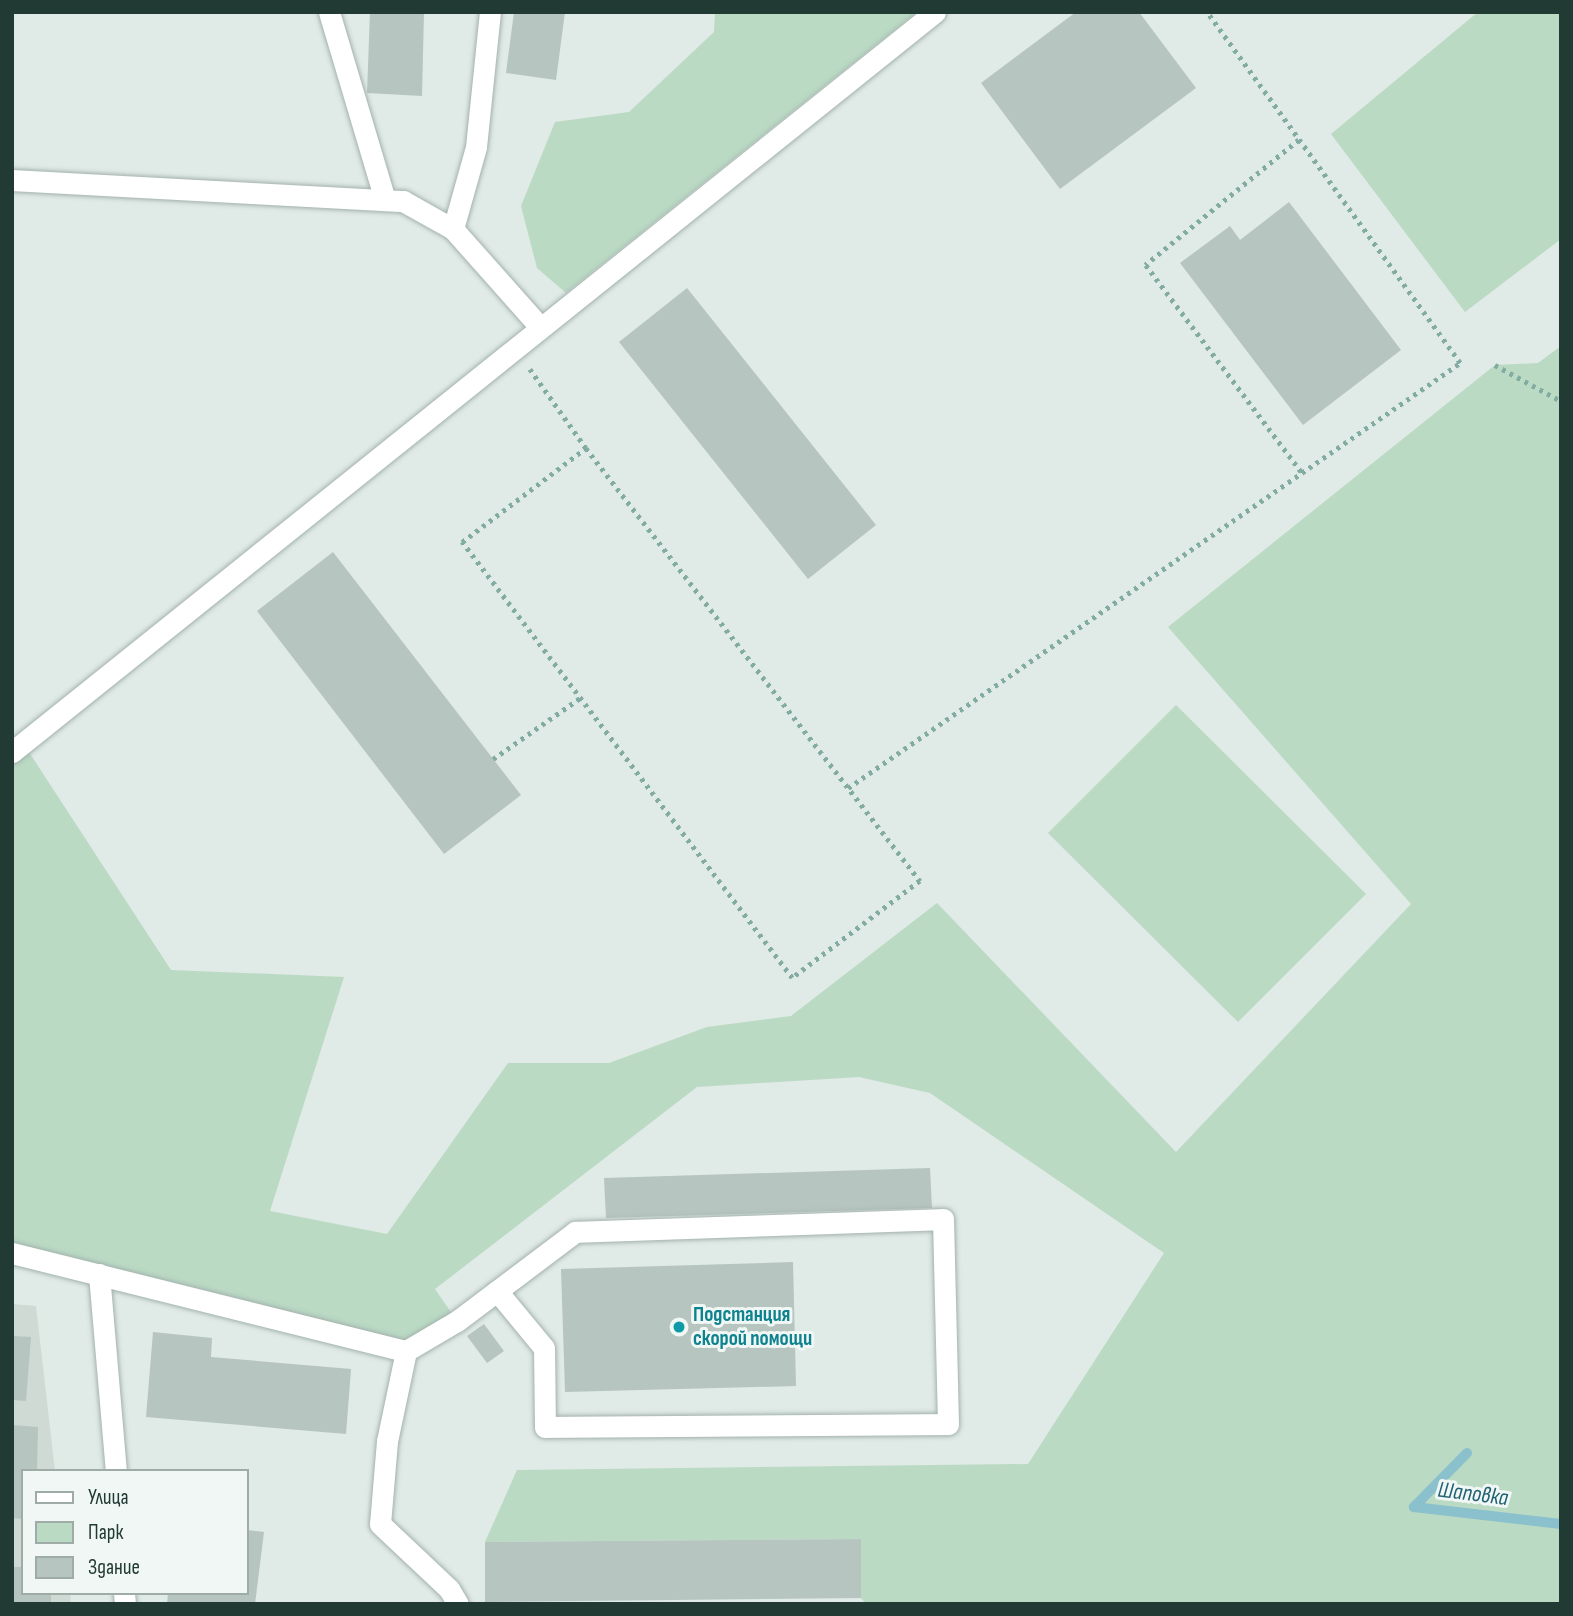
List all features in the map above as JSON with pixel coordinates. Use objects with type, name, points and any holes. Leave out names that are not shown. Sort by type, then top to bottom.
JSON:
[{"type":"lane","points":[[328,12],[385,200]]},
{"type":"lane","points":[[453,229],[476,147],[490,12]]},
{"type":"lane","points":[[12,752],[935,12]]},
{"type":"lane","points":[[12,180],[403,201],[453,229],[541,328]]},
{"type":"lane","points":[[458,1604],[449,1589],[380,1524],[387,1441],[406,1351],[497,1291],[575,1231],[943,1219],[948,1424],[545,1427],[544,1348],[497,1291]]},
{"type":"lane","points":[[12,1253],[406,1351]]},
{"type":"lane","points":[[99,1274],[116,1469]]},
{"type":"path","points":[[848,788],[1460,363],[1207,12]]},
{"type":"path","points":[[1299,139],[1146,265],[1302,473]]},
{"type":"path","points":[[516,348],[586,448],[920,881],[793,978],[462,542],[586,448]]},
{"type":"path","points":[[1495,365],[1561,401]]},
{"type":"path","points":[[493,759],[580,698]]},
{"type":"shaded area","points":[[12,1304],[36,1306],[55,1469],[21,1469],[21,1595],[70,1595],[71,1604],[12,1604]]},
{"type":"green space","points":[[715,12],[917,12],[566,293],[537,268],[521,206],[555,122],[629,112],[714,32]]},
{"type":"green space","points":[[1478,12],[1561,12],[1561,239],[1465,312],[1331,134]]},
{"type":"green space","points":[[1561,346],[1561,1604],[866,1604],[861,1598],[860,1539],[485,1542],[517,1470],[1028,1464],[1164,1253],[930,1093],[859,1077],[697,1087],[435,1289],[457,1321],[406,1351],[12,1253],[12,752],[23,743],[171,970],[344,977],[270,1211],[387,1234],[508,1063],[609,1063],[707,1027],[791,1016],[937,903],[1176,1152],[1411,904],[1168,627],[1495,365],[1538,363]]},
{"type":"green space","points":[[1176,705],[1366,894],[1238,1022],[1048,833]]},
{"type":"building","points":[[370,12],[424,12],[422,96],[367,93]]},
{"type":"building","points":[[514,12],[565,12],[556,80],[506,73]]},
{"type":"building","points":[[1076,12],[1139,12],[1196,88],[1060,189],[981,83]]},
{"type":"building","points":[[1289,202],[1401,350],[1303,425],[1180,263],[1230,226],[1240,240]]},
{"type":"building","points":[[687,288],[876,525],[808,579],[619,342]]},
{"type":"building","points":[[333,552],[521,795],[444,854],[257,611]]},
{"type":"building","points":[[930,1168],[932,1208],[606,1218],[604,1178]]},
{"type":"building","name":"Подстанция скорой помощи","points":[[793,1262],[796,1386],[565,1392],[561,1269]]},
{"type":"building","points":[[484,1324],[504,1351],[487,1363],[467,1336]]},
{"type":"building","points":[[153,1332],[212,1338],[211,1357],[351,1369],[346,1434],[146,1417]]},
{"type":"building","points":[[12,1336],[31,1337],[26,1401],[12,1400]]},
{"type":"building","points":[[12,1425],[38,1427],[37,1469],[21,1469],[21,1519],[12,1518]]},
{"type":"building","points":[[248,1530],[264,1532],[255,1604],[167,1604],[168,1595],[248,1595]]},
{"type":"building","points":[[861,1539],[861,1598],[485,1602],[485,1542]]},
{"type":"building","points":[[12,1567],[21,1567],[21,1595],[51,1595],[51,1604],[12,1604]]},
{"type":"waterway","name":"Шаповка","points":[[1467,1453],[1414,1507],[1561,1524]]},
{"type":"place","name":"Подстанция скорой помощи","points":[[679,1327]]}]
